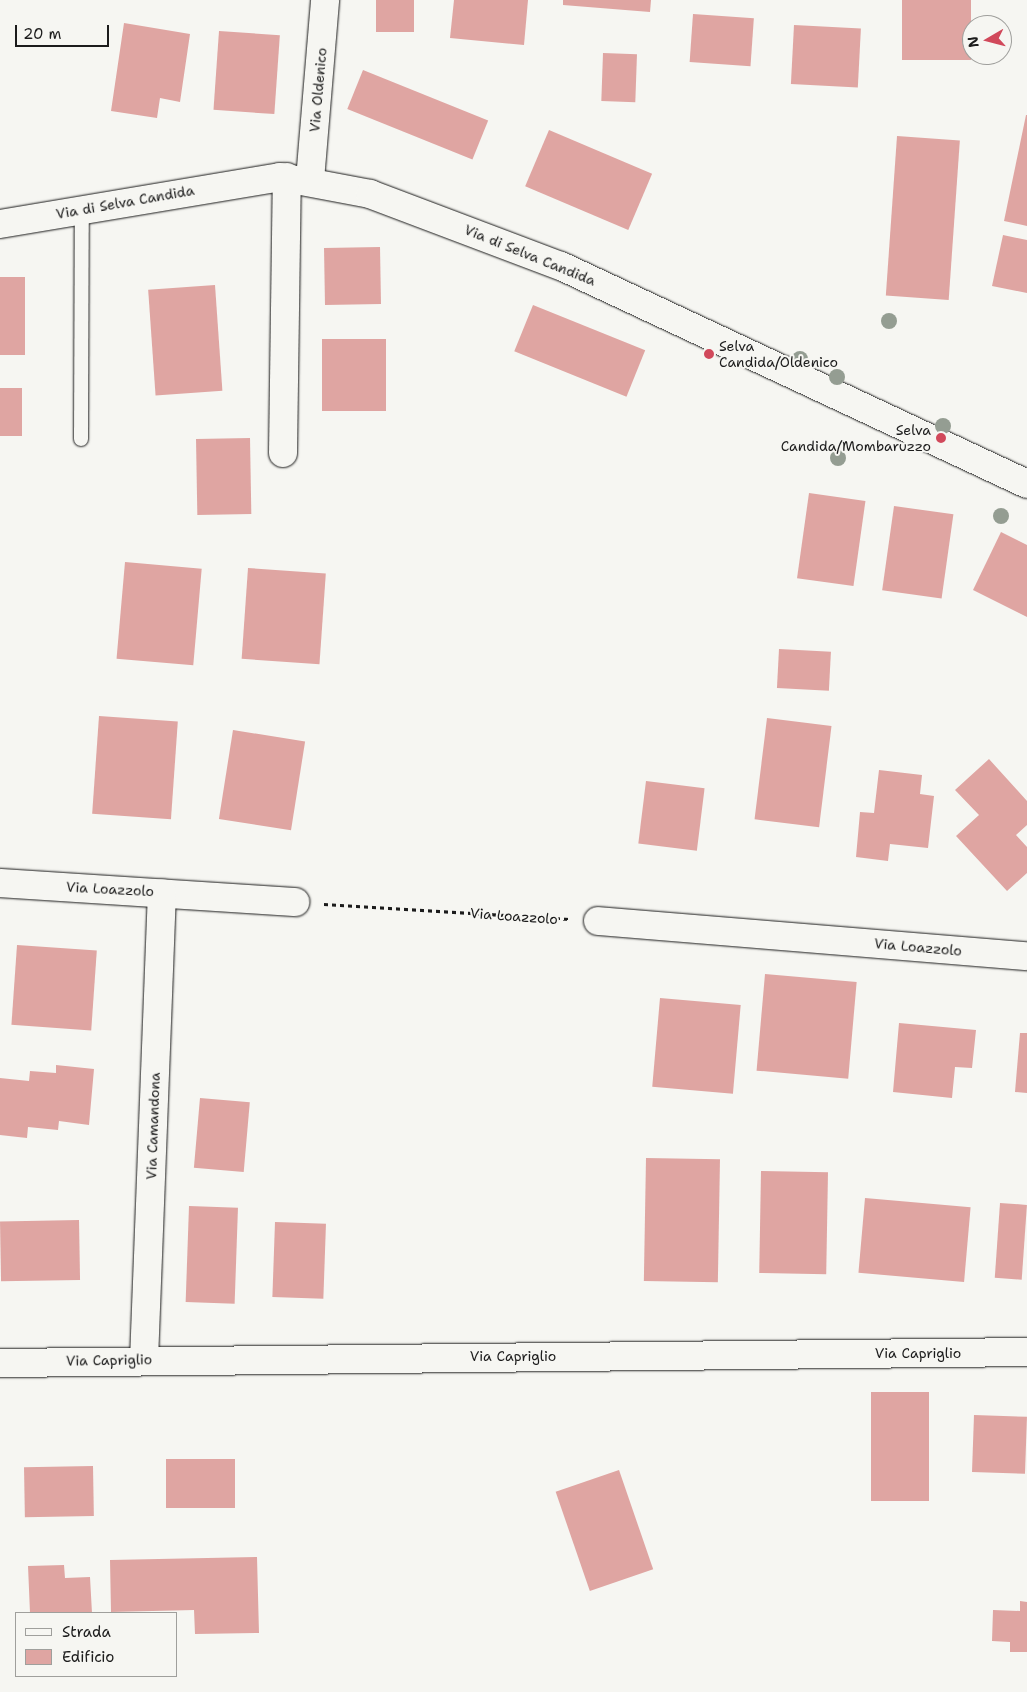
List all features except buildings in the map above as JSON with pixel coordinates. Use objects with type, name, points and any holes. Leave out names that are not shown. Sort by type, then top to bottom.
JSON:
[{"type":"street","name":"Via Oldenico","points":[[283,453],[299,179],[325,0]]},
{"type":"street","name":"Via di Selva Candida","points":[[0,224],[253,179],[299,179],[370,194],[561,266],[1027,484]]},
{"type":"street","name":"Via Loazzolo","points":[[0,883],[295,902]]},
{"type":"street","name":"Via Camandona","points":[[144,1360],[162,893]]},
{"type":"street","name":"Via Loazzolo","points":[[598,921],[1027,956]]},
{"type":"street","name":"Via Capriglio","points":[[0,1363],[1027,1352]]},
{"type":"lane","points":[[81,439],[82,209]]},
{"type":"path","name":"Via Loazzolo","points":[[295,902],[598,921]]},
{"type":"place","name":"Selva Candida/Oldenico","points":[[709,354]]},
{"type":"place","name":"Selva Candida/Mombaruzzo","points":[[941,438]]}]
